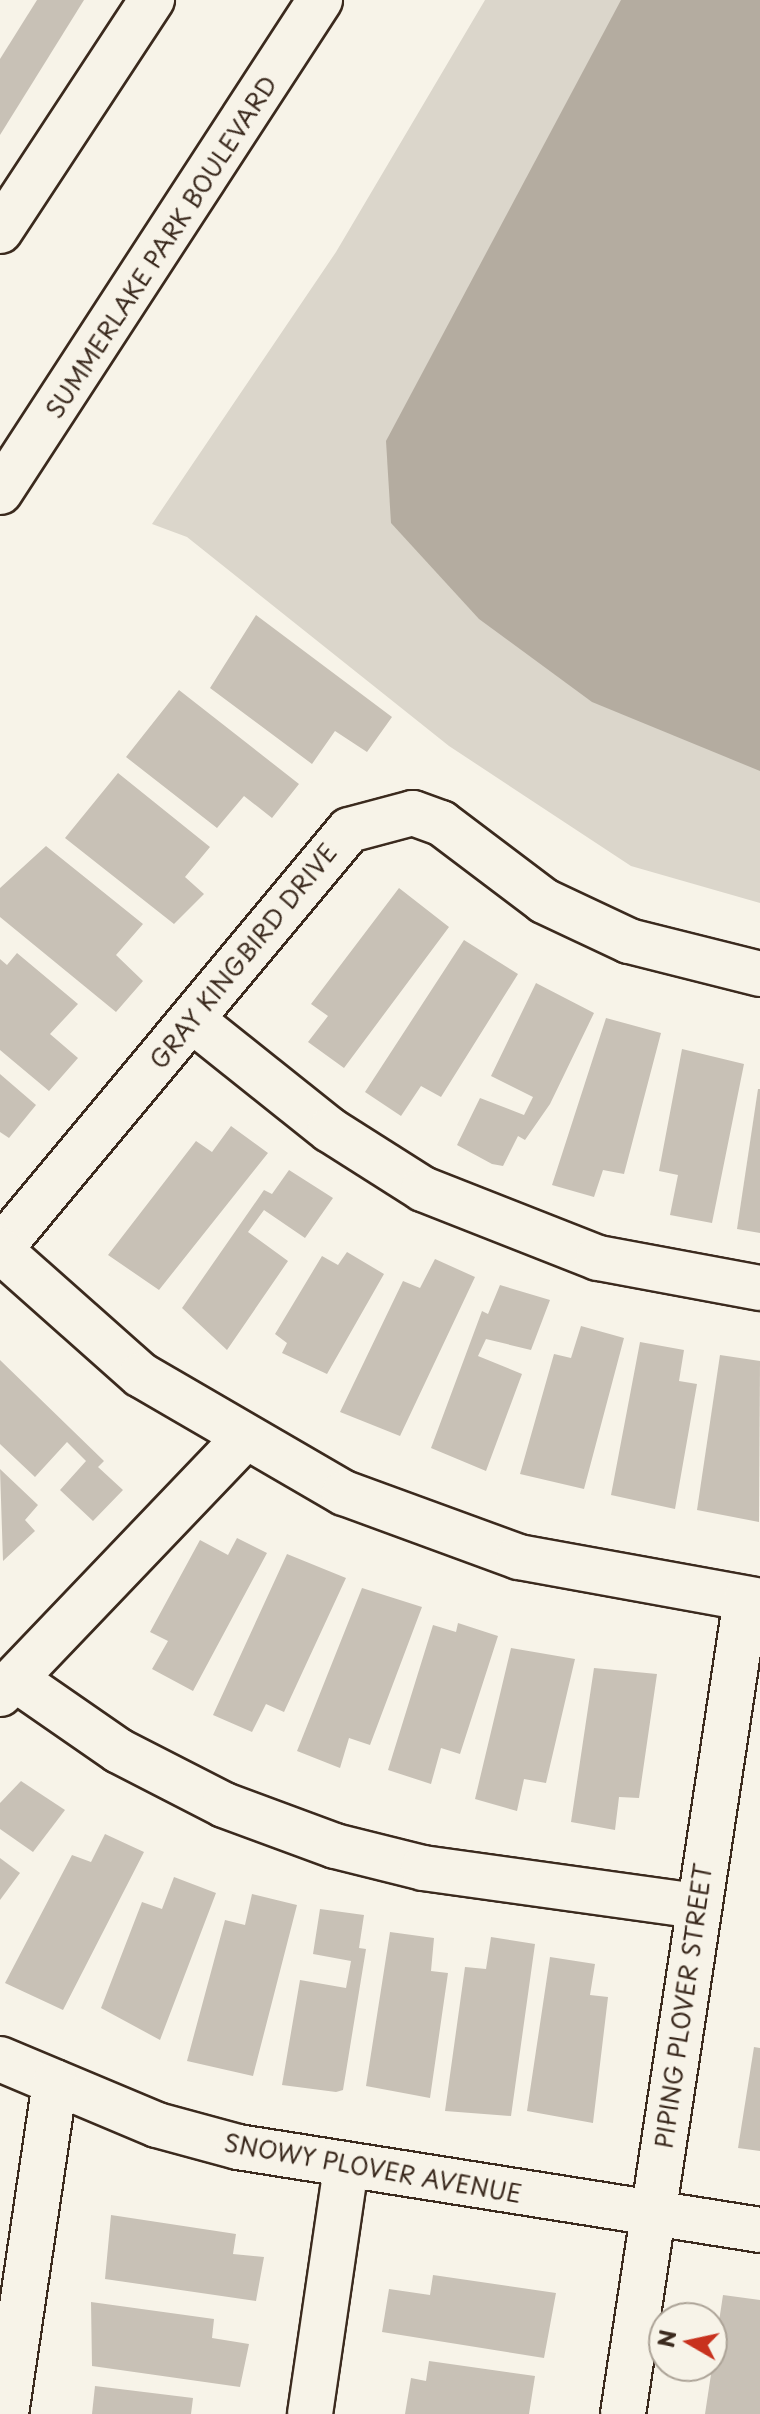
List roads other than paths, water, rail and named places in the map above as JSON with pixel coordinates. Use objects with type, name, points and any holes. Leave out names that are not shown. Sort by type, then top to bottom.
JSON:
[{"type":"street","points":[[0,231],[152,0]]},
{"type":"street","name":"SUMMERLAKE PARK BOULEVARD","points":[[0,492],[320,0]]},
{"type":"street","name":"GRAY KINGBIRD DRIVE","points":[[0,1250],[349,830],[413,813],[441,823],[544,901],[629,941],[760,974]]},
{"type":"street","points":[[192,1020],[330,1130],[423,1189],[598,1258],[760,1288]]},
{"type":"street","points":[[0,1250],[141,1375],[344,1493],[436,1531],[604,1578],[753,1600]]},
{"type":"street","points":[[245,1438],[8,1687],[119,1751],[224,1805],[335,1846],[423,1868],[698,1906]]},
{"type":"street","name":"PIPING PLOVER STREET","points":[[623,2414],[698,1906],[753,1600]]},
{"type":"street","name":"SNOWY PLOVER AVENUE","points":[[4,2069],[55,2083],[157,2125],[346,2166],[760,2230]]},
{"type":"street","points":[[6,2414],[55,2083]]},
{"type":"street","points":[[310,2414],[346,2166]]}]
